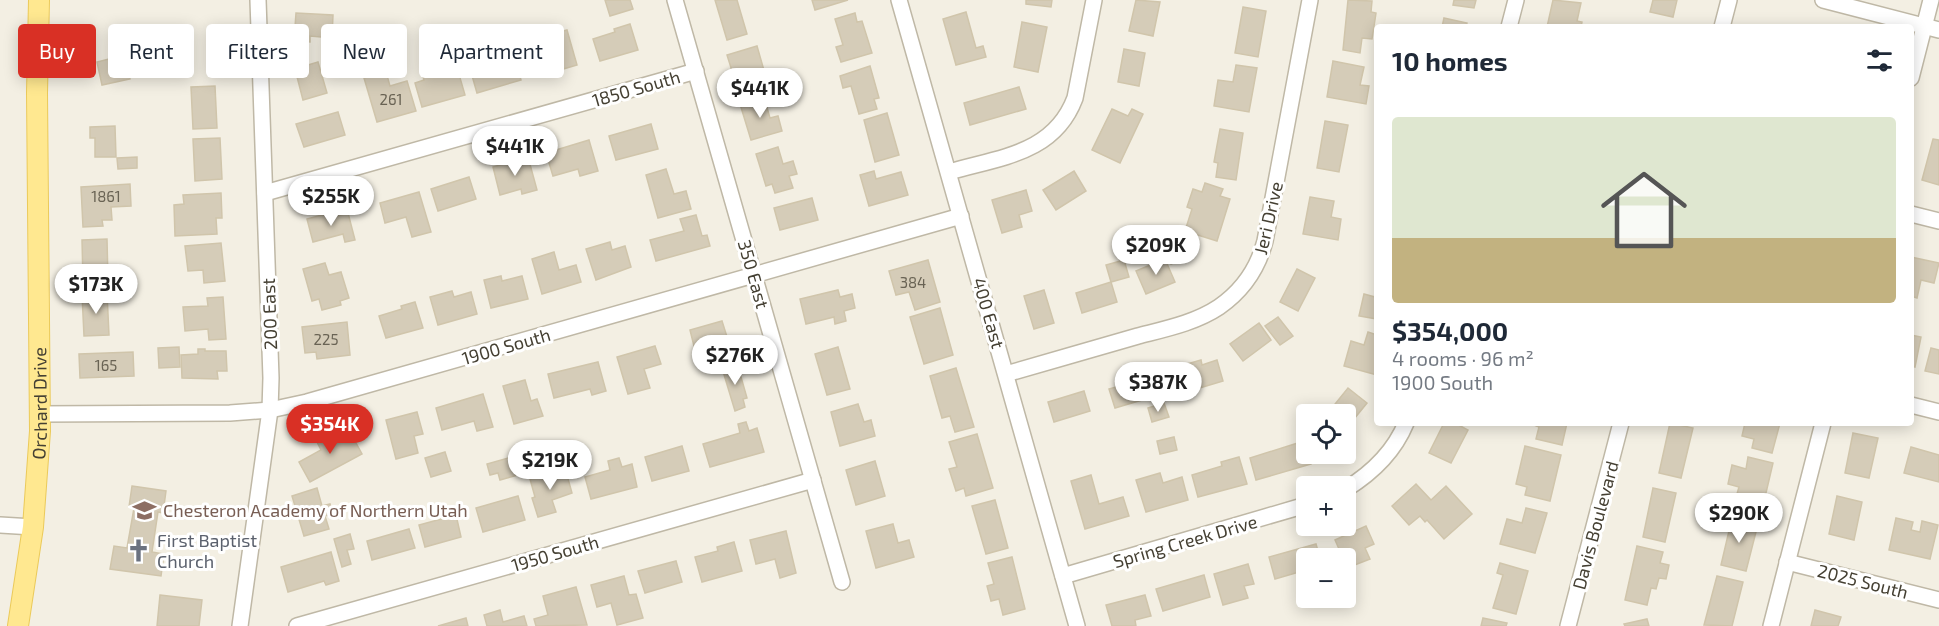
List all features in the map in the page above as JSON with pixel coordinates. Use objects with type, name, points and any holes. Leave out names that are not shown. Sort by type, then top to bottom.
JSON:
[{"type":"main road","name":"Orchard Drive","points":[[18,626],[33,527],[41,414],[37,93],[39,0]]},
{"type":"street","name":"200 East","points":[[240,626],[270,410],[271,378],[258,0]]},
{"type":"street","name":"350 East","points":[[675,0],[842,582]]},
{"type":"street","name":"400 East","points":[[899,0],[1077,626]]},
{"type":"street","points":[[949,172],[1024,150],[1047,138],[1056,130],[1070,110],[1075,98],[1094,0]]},
{"type":"street","name":"Jeri Drive","points":[[1006,374],[1190,322],[1219,307],[1243,285],[1257,264],[1265,241],[1310,0]]},
{"type":"street","points":[[1510,24],[1516,0]]},
{"type":"street","points":[[1723,24],[1729,0]]},
{"type":"street","points":[[1823,0],[1932,28]]},
{"type":"street","points":[[1914,71],[1932,28],[1931,0]]},
{"type":"street","name":"1850 South","points":[[265,193],[696,71]]},
{"type":"street","points":[[1914,215],[1939,221]]},
{"type":"street","name":"1900 South","points":[[41,414],[230,413],[270,410],[319,399],[962,216]]},
{"type":"street","points":[[1914,406],[1939,412]]},
{"type":"street","points":[[1356,481],[1381,462],[1394,447],[1404,426]]},
{"type":"street","name":"Davis Boulevard","points":[[1568,626],[1620,426]]},
{"type":"street","points":[[1771,626],[1822,426]]},
{"type":"street","name":"1950 South","points":[[297,626],[813,480]]},
{"type":"street","name":"Spring Creek Drive","points":[[1063,576],[1296,508]]},
{"type":"street","points":[[0,525],[33,527]]},
{"type":"street","name":"2025 South","points":[[1787,562],[1939,600]]},
{"type":"building","points":[[605,0],[630,0],[633,9],[610,16]]},
{"type":"building","points":[[715,0],[737,0],[747,34],[727,40]]},
{"type":"building","points":[[812,0],[848,0],[815,10]]},
{"type":"building","points":[[1026,0],[1052,0],[1051,7],[1026,4]]},
{"type":"building","points":[[1136,0],[1160,2],[1153,36],[1129,31]]},
{"type":"building","points":[[1348,0],[1372,1],[1371,12],[1376,13],[1372,39],[1362,38],[1360,53],[1343,50]]},
{"type":"building","points":[[1454,0],[1476,0],[1474,8],[1453,5]]},
{"type":"building","points":[[1553,0],[1581,3],[1577,21],[1582,22],[1582,24],[1548,24]]},
{"type":"building","points":[[1653,0],[1677,0],[1673,17],[1650,12]]},
{"type":"building","points":[[1243,7],[1266,11],[1258,57],[1235,53]]},
{"type":"building","points":[[966,12],[976,48],[983,46],[986,57],[956,65],[943,19]]},
{"type":"building","points":[[296,13],[333,15],[333,24],[321,24],[321,37],[310,36],[310,42],[309,24],[295,24]]},
{"type":"building","points":[[855,13],[857,22],[862,21],[872,53],[841,62],[836,47],[843,45],[835,19]]},
{"type":"building","points":[[1444,18],[1467,23],[1467,24],[1443,24]]},
{"type":"building","points":[[1022,22],[1047,27],[1038,72],[1014,67]]},
{"type":"building","points":[[630,24],[638,50],[600,61],[593,39]]},
{"type":"building","points":[[567,30],[577,65],[564,69],[564,31]]},
{"type":"building","points":[[757,46],[767,81],[745,88],[741,72],[733,74],[727,55]]},
{"type":"building","points":[[1124,49],[1145,53],[1139,86],[1118,82]]},
{"type":"building","points":[[108,59],[108,78],[130,79],[102,85],[97,62]]},
{"type":"building","points":[[1333,61],[1364,67],[1360,85],[1369,86],[1366,104],[1327,97]]},
{"type":"building","points":[[318,62],[327,93],[303,100],[297,78],[309,78],[309,65]]},
{"type":"building","points":[[1236,65],[1257,68],[1249,112],[1214,106],[1218,80],[1233,82]]},
{"type":"building","points":[[870,66],[879,98],[874,99],[877,109],[859,114],[851,86],[843,88],[840,76]]},
{"type":"building","points":[[364,78],[388,78],[390,86],[407,81],[416,111],[377,122]]},
{"type":"building","points":[[423,78],[460,78],[465,95],[422,107],[415,83],[424,80]]},
{"type":"building","points":[[473,78],[520,78],[521,80],[477,93]]},
{"type":"building","points":[[215,86],[217,128],[193,129],[191,87]]},
{"type":"building","points":[[1019,87],[1026,109],[970,125],[964,103]]},
{"type":"building","points":[[764,97],[770,118],[778,116],[782,131],[751,140],[740,104]]},
{"type":"building","points":[[1112,109],[1128,116],[1132,109],[1143,114],[1120,163],[1092,150]]},
{"type":"building","points":[[338,112],[345,135],[304,147],[296,124]]},
{"type":"building","points":[[887,113],[899,155],[875,162],[864,120]]},
{"type":"building","points":[[1325,121],[1348,125],[1339,172],[1317,168]]},
{"type":"building","points":[[651,124],[658,149],[616,160],[609,136]]},
{"type":"building","points":[[115,126],[116,157],[95,157],[95,138],[90,138],[90,127]]},
{"type":"building","points":[[1220,129],[1243,133],[1236,180],[1216,177],[1218,163],[1214,162]]},
{"type":"building","points":[[220,138],[222,179],[195,181],[193,139]]},
{"type":"building","points":[[1933,139],[1939,140],[1939,185],[1922,180]]},
{"type":"building","points":[[589,140],[598,171],[580,176],[578,169],[553,176],[546,153]]},
{"type":"building","points":[[778,147],[783,164],[793,161],[797,174],[789,176],[793,188],[775,193],[772,184],[766,186],[756,154]]},
{"type":"building","points":[[137,157],[137,168],[118,169],[117,158]]},
{"type":"building","points":[[528,157],[537,190],[522,194],[521,189],[500,195],[493,167]]},
{"type":"building","points":[[666,169],[674,194],[686,191],[691,209],[658,218],[646,175]]},
{"type":"building","points":[[874,171],[876,179],[901,172],[908,195],[869,206],[860,175]]},
{"type":"building","points":[[1074,171],[1086,191],[1056,210],[1043,190]]},
{"type":"building","points":[[469,177],[476,199],[438,211],[431,189]]},
{"type":"building","points":[[1205,183],[1223,189],[1220,196],[1230,199],[1217,241],[1185,231],[1192,209],[1187,207],[1193,189],[1202,192]]},
{"type":"building","points":[[130,184],[131,206],[111,207],[112,220],[102,220],[103,226],[83,227],[81,187]]},
{"type":"building","points":[[1026,190],[1032,211],[1019,215],[1022,227],[1002,233],[992,200]]},
{"type":"building","points":[[419,192],[431,232],[412,237],[406,217],[385,223],[380,203]]},
{"type":"building","points":[[221,193],[222,218],[216,218],[217,234],[175,236],[174,205],[184,204],[183,195]]},
{"type":"building","points":[[1310,197],[1334,201],[1331,217],[1341,219],[1338,240],[1303,234]]},
{"type":"building","points":[[812,198],[818,220],[780,230],[774,208]]},
{"type":"building","points":[[333,212],[334,217],[348,213],[355,240],[345,242],[343,234],[313,242],[307,219]]},
{"type":"building","points":[[696,215],[702,236],[707,235],[710,246],[656,261],[650,240],[684,231],[680,219]]},
{"type":"building","points":[[107,239],[108,280],[83,281],[82,240]]},
{"type":"building","points":[[610,242],[612,250],[625,246],[631,267],[596,280],[586,249]]},
{"type":"building","points":[[1179,242],[1186,258],[1171,264],[1164,249]]},
{"type":"building","points":[[221,243],[225,281],[204,283],[203,270],[188,271],[185,246]]},
{"type":"building","points":[[554,252],[559,270],[576,265],[581,282],[542,294],[532,259]]},
{"type":"building","points":[[1914,258],[1939,263],[1934,283],[1921,280],[1917,298],[1914,297]]},
{"type":"building","points":[[1165,259],[1175,282],[1146,294],[1136,271]]},
{"type":"building","points":[[928,260],[940,302],[915,310],[909,292],[896,295],[889,271]]},
{"type":"building","points":[[1124,260],[1129,277],[1111,282],[1106,265]]},
{"type":"building","points":[[325,263],[329,275],[341,272],[349,298],[340,301],[341,305],[322,310],[319,299],[312,301],[303,269]]},
{"type":"building","points":[[1297,269],[1315,278],[1298,311],[1280,302]]},
{"type":"building","points":[[501,276],[502,281],[522,276],[528,299],[491,308],[484,280]]},
{"type":"building","points":[[1111,282],[1117,302],[1082,313],[1076,293]]},
{"type":"building","points":[[838,290],[840,297],[852,294],[855,308],[844,311],[846,321],[835,324],[834,317],[806,324],[800,299]]},
{"type":"building","points":[[1044,290],[1054,323],[1034,329],[1024,296]]},
{"type":"building","points":[[452,291],[454,297],[471,292],[477,314],[438,325],[430,297]]},
{"type":"building","points":[[107,293],[109,335],[84,336],[82,294]]},
{"type":"building","points":[[1364,294],[1374,297],[1374,318],[1359,316]]},
{"type":"building","points":[[223,297],[226,339],[209,340],[208,329],[185,331],[183,307],[208,306],[207,298]]},
{"type":"building","points":[[415,302],[423,328],[386,338],[379,316],[402,309],[401,306]]},
{"type":"building","points":[[940,308],[953,355],[924,364],[910,317]]},
{"type":"building","points":[[1278,317],[1293,336],[1280,345],[1265,326]]},
{"type":"building","points":[[722,321],[728,340],[695,350],[690,330]]},
{"type":"building","points":[[347,322],[350,355],[317,359],[316,352],[305,353],[302,327]]},
{"type":"building","points":[[1259,323],[1271,340],[1243,361],[1230,344]]},
{"type":"building","points":[[1368,332],[1374,334],[1374,374],[1344,366],[1351,341],[1364,345]]},
{"type":"building","points":[[1914,336],[1921,337],[1914,367]]},
{"type":"building","points":[[747,339],[752,356],[736,360],[732,343]]},
{"type":"building","points":[[655,346],[661,364],[644,369],[650,388],[628,394],[617,357]]},
{"type":"building","points":[[179,347],[180,367],[159,368],[158,348]]},
{"type":"building","points":[[838,347],[850,389],[827,395],[815,354]]},
{"type":"building","points":[[1931,348],[1939,350],[1939,374],[1925,371]]},
{"type":"building","points":[[198,349],[226,351],[227,371],[217,371],[218,379],[182,378],[181,355],[198,354]]},
{"type":"building","points":[[133,352],[134,376],[80,378],[79,354]]},
{"type":"building","points":[[1201,360],[1202,365],[1217,360],[1223,381],[1173,396],[1168,377],[1189,370],[1187,364]]},
{"type":"building","points":[[598,362],[606,391],[592,395],[590,389],[554,398],[548,374]]},
{"type":"building","points":[[737,363],[747,398],[743,399],[745,407],[735,411],[722,368]]},
{"type":"building","points":[[956,368],[974,427],[955,432],[950,416],[942,418],[930,376]]},
{"type":"building","points":[[1144,379],[1149,398],[1115,408],[1109,389]]},
{"type":"building","points":[[525,380],[531,401],[537,399],[543,416],[514,424],[503,386]]},
{"type":"building","points":[[1348,388],[1367,403],[1356,417],[1356,404],[1335,404]]},
{"type":"building","points":[[1084,391],[1090,411],[1054,422],[1048,402]]},
{"type":"building","points":[[483,394],[493,427],[477,431],[474,421],[442,430],[436,408]]},
{"type":"building","points":[[1164,403],[1169,417],[1152,422],[1148,408]]},
{"type":"building","points":[[858,404],[864,422],[871,420],[875,436],[840,446],[831,412]]},
{"type":"building","points":[[417,412],[423,434],[414,436],[418,453],[396,459],[386,420]]},
{"type":"building","points":[[746,422],[749,431],[757,428],[764,452],[710,467],[703,444],[740,433],[738,424]]},
{"type":"building","points":[[1442,426],[1461,426],[1468,430],[1451,463],[1429,453]]},
{"type":"building","points":[[1536,426],[1566,426],[1562,445],[1536,439],[1539,427]]},
{"type":"building","points":[[1669,426],[1693,428],[1681,478],[1659,473]]},
{"type":"building","points":[[1744,426],[1779,426],[1772,453],[1752,448],[1754,439],[1742,436]]},
{"type":"building","points":[[330,430],[335,440],[350,432],[362,454],[310,482],[299,462],[321,450],[315,438]]},
{"type":"building","points":[[1853,433],[1878,438],[1869,478],[1845,473]]},
{"type":"building","points":[[977,434],[993,488],[966,496],[964,488],[956,491],[949,469],[957,467],[949,442]]},
{"type":"building","points":[[1174,437],[1177,450],[1160,454],[1157,441]]},
{"type":"building","points":[[1296,444],[1296,464],[1311,464],[1256,480],[1250,458]]},
{"type":"building","points":[[682,446],[689,471],[652,481],[645,457]]},
{"type":"building","points":[[1525,446],[1561,455],[1550,501],[1525,495],[1527,487],[1516,484]]},
{"type":"building","points":[[1911,447],[1939,455],[1939,482],[1904,473]]},
{"type":"building","points":[[445,452],[451,471],[431,477],[425,458]]},
{"type":"building","points":[[512,457],[518,475],[500,480],[498,473],[490,475],[487,464]]},
{"type":"building","points":[[1239,457],[1247,484],[1198,497],[1192,475],[1222,466],[1221,462]]},
{"type":"building","points":[[1748,457],[1773,463],[1762,510],[1734,504],[1739,487],[1728,484],[1732,465],[1746,469]]},
{"type":"building","points":[[619,458],[622,467],[632,464],[637,487],[591,499],[585,477],[610,470],[608,461]]},
{"type":"building","points":[[875,461],[885,496],[856,505],[846,470]]},
{"type":"building","points":[[565,468],[572,493],[552,500],[556,512],[538,517],[532,498],[535,497],[530,479]]},
{"type":"building","points":[[1160,473],[1163,483],[1182,477],[1188,500],[1146,512],[1136,480]]},
{"type":"building","points":[[1091,475],[1099,504],[1123,497],[1129,516],[1085,529],[1071,481]]},
{"type":"building","points":[[1416,484],[1431,500],[1446,486],[1472,514],[1444,539],[1427,520],[1425,522],[1420,516],[1409,525],[1392,506]]},
{"type":"building","points":[[132,486],[166,491],[163,513],[158,512],[152,552],[164,554],[161,576],[110,569],[114,546],[127,548],[134,508],[129,507]]},
{"type":"building","points":[[317,488],[322,506],[330,504],[333,514],[325,516],[329,529],[304,536],[292,496]]},
{"type":"building","points":[[1653,488],[1676,493],[1665,542],[1643,537]]},
{"type":"building","points":[[518,496],[525,520],[483,532],[476,508]]},
{"type":"building","points":[[1837,496],[1862,502],[1854,540],[1829,534]]},
{"type":"building","points":[[995,500],[1008,548],[986,554],[972,506]]},
{"type":"building","points":[[1526,508],[1547,513],[1535,553],[1500,544],[1507,519],[1522,523]]},
{"type":"building","points":[[456,515],[461,537],[425,547],[419,525]]},
{"type":"building","points":[[1732,518],[1758,524],[1746,571],[1721,565]]},
{"type":"building","points":[[1896,518],[1913,522],[1911,530],[1920,532],[1922,521],[1938,525],[1930,559],[1889,550]]},
{"type":"building","points":[[893,524],[898,543],[909,540],[914,557],[876,568],[866,531]]},
{"type":"building","points":[[1366,526],[1374,544],[1365,548],[1370,559],[1356,564],[1356,548],[1339,548],[1335,540],[1344,536],[1356,536],[1356,531]]},
{"type":"building","points":[[409,529],[415,548],[372,560],[367,541]]},
{"type":"building","points":[[786,531],[796,573],[780,578],[775,559],[756,564],[750,540]]},
{"type":"building","points":[[350,534],[354,549],[347,550],[351,564],[342,567],[334,539]]},
{"type":"building","points":[[734,542],[742,571],[702,582],[695,557],[718,551],[717,547]]},
{"type":"building","points":[[1316,544],[1317,548],[1302,548]]},
{"type":"building","points":[[1637,546],[1663,552],[1660,563],[1669,565],[1666,579],[1659,578],[1656,589],[1651,588],[1647,605],[1625,600]]},
{"type":"building","points":[[1296,550],[1296,573],[1275,579],[1269,557]]},
{"type":"building","points":[[331,552],[339,581],[326,585],[324,581],[288,592],[281,567]]},
{"type":"building","points":[[1012,557],[1025,609],[1003,615],[999,599],[991,601],[987,586],[994,584],[988,563]]},
{"type":"building","points":[[676,561],[682,582],[645,593],[638,571]]},
{"type":"building","points":[[1500,563],[1528,571],[1516,614],[1493,608],[1503,575],[1497,573]]},
{"type":"building","points":[[1248,564],[1254,584],[1244,586],[1248,598],[1223,605],[1214,574]]},
{"type":"building","points":[[1204,575],[1210,597],[1163,611],[1156,589]]},
{"type":"building","points":[[624,576],[629,595],[636,594],[643,618],[617,625],[611,603],[597,607],[591,585]]},
{"type":"building","points":[[1717,576],[1743,582],[1732,626],[1704,625]]},
{"type":"building","points":[[576,587],[587,625],[536,626],[534,619],[548,615],[543,596]]},
{"type":"building","points":[[160,595],[202,600],[199,626],[157,626]]},
{"type":"building","points":[[1145,595],[1151,616],[1135,620],[1136,626],[1112,626],[1106,605]]},
{"type":"building","points":[[500,610],[503,622],[524,616],[527,626],[487,626],[484,615]]},
{"type":"building","points":[[1815,610],[1841,617],[1838,626],[1811,626]]},
{"type":"building","points":[[466,618],[468,626],[438,626]]},
{"type":"building","points":[[1483,618],[1507,623],[1506,626],[1481,626]]},
{"type":"building","points":[[1647,619],[1649,626],[1625,626],[1624,624]]},
{"type":"place","name":"Chesteron Academy of Northern Utah","points":[[145,510]]},
{"type":"place","name":"First Baptist Church","points":[[139,550]]}]
